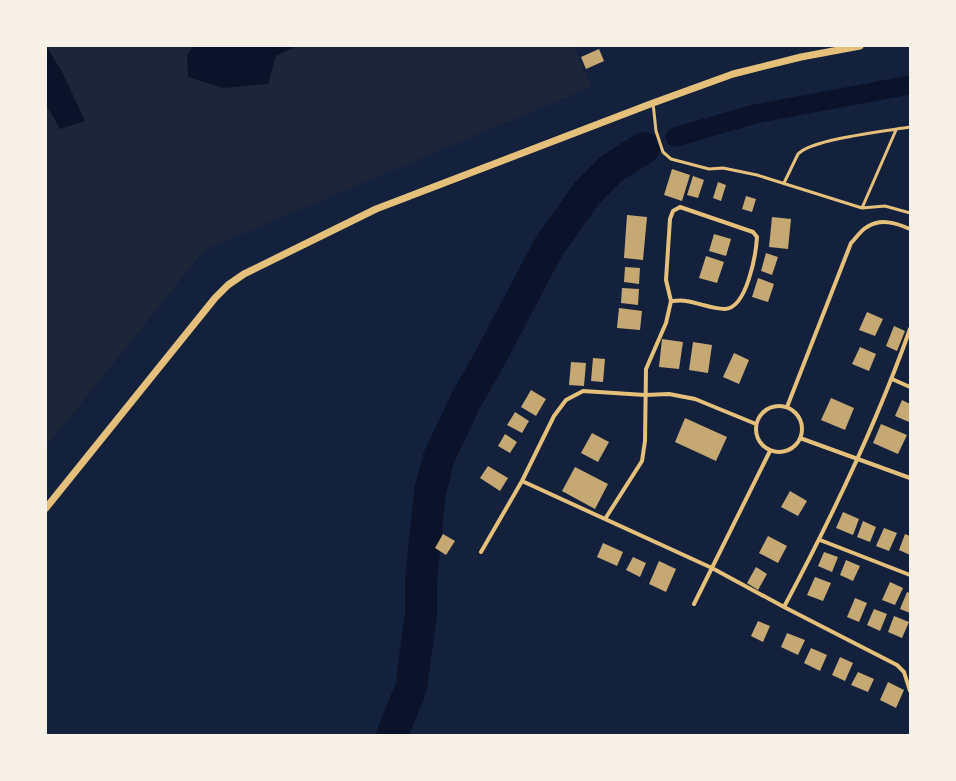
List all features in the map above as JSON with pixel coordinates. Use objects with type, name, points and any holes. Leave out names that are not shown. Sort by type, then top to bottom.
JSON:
[{"type":"street","points":[[46,508],[215,298],[228,285],[239,278],[376,209],[653,103],[733,74],[801,57],[860,46]]},
{"type":"street","points":[[605,519],[642,460],[645,441],[646,369],[666,323],[671,300],[666,280],[670,219],[673,211],[680,207],[753,232],[758,237],[756,254],[749,279],[740,300],[735,305],[727,309],[686,301],[671,300]]},
{"type":"street","points":[[787,407],[851,243],[866,227],[880,222],[897,224],[910,229]]},
{"type":"street","points":[[784,607],[820,540],[857,459],[892,380],[910,329]]},
{"type":"street","points":[[892,380],[910,387]]},
{"type":"street","points":[[481,552],[522,481],[554,416],[566,400],[583,391],[645,395],[669,394],[695,399],[756,424]]},
{"type":"street","points":[[771,407],[787,407],[794,411],[801,421],[802,429],[800,438],[794,446],[788,450],[781,452],[770,451],[762,446],[758,439],[755,431],[756,424],[764,411],[771,407]]},
{"type":"street","points":[[800,438],[910,478]]},
{"type":"street","points":[[694,604],[770,451]]},
{"type":"street","points":[[522,481],[712,568],[897,665],[904,672],[910,691]]},
{"type":"street","points":[[820,540],[910,575]]},
{"type":"lane","points":[[653,103],[656,131],[663,152],[671,159],[709,169],[723,168],[742,171],[862,208],[885,206],[910,213]]},
{"type":"lane","points":[[784,183],[801,150],[824,142],[910,127]]},
{"type":"lane","points":[[862,208],[896,130]]},
{"type":"shaded area","points":[[46,46],[62,72],[85,121],[60,129],[46,104]]},
{"type":"shaded area","points":[[47,46],[193,46],[187,56],[276,56],[297,46],[574,46],[591,87],[204,250],[46,447],[46,104],[60,129],[84,121],[62,72]]},
{"type":"shaded area","points":[[193,46],[297,46],[276,56],[268,84],[223,88],[188,77],[187,56]]},
{"type":"building","points":[[599,49],[604,61],[586,69],[581,57]]},
{"type":"building","points":[[672,169],[690,175],[682,201],[664,195]]},
{"type":"building","points":[[693,176],[704,180],[698,198],[687,195]]},
{"type":"building","points":[[718,182],[726,185],[721,201],[713,198]]},
{"type":"building","points":[[746,196],[756,199],[752,212],[742,209]]},
{"type":"building","points":[[627,215],[647,217],[643,260],[624,258]]},
{"type":"building","points":[[772,217],[791,219],[788,249],[769,247]]},
{"type":"building","points":[[714,234],[731,239],[726,256],[709,251]]},
{"type":"building","points":[[766,253],[778,257],[772,275],[761,271]]},
{"type":"building","points":[[706,256],[724,262],[717,283],[699,278]]},
{"type":"building","points":[[625,267],[640,268],[639,284],[624,282]]},
{"type":"building","points":[[758,278],[774,284],[768,302],[752,297]]},
{"type":"building","points":[[622,288],[639,289],[638,305],[621,303]]},
{"type":"building","points":[[619,308],[642,311],[640,330],[617,328]]},
{"type":"building","points":[[867,312],[883,319],[875,336],[859,330]]},
{"type":"building","points":[[894,326],[905,331],[897,351],[886,346]]},
{"type":"building","points":[[662,339],[683,342],[679,369],[659,367]]},
{"type":"building","points":[[693,342],[712,345],[708,373],[689,370]]},
{"type":"building","points":[[860,347],[876,354],[869,371],[852,364]]},
{"type":"building","points":[[734,353],[749,360],[739,384],[723,377]]},
{"type":"building","points":[[593,358],[605,359],[603,382],[591,381]]},
{"type":"building","points":[[571,362],[586,363],[584,386],[569,385]]},
{"type":"building","points":[[531,390],[546,399],[536,416],[521,407]]},
{"type":"building","points":[[831,398],[854,408],[845,430],[821,420]]},
{"type":"building","points":[[902,400],[910,404],[909,422],[895,416]]},
{"type":"building","points":[[515,412],[529,421],[522,433],[507,425]]},
{"type":"building","points":[[685,418],[727,437],[716,461],[675,442]]},
{"type":"building","points":[[881,424],[907,435],[898,454],[873,443]]},
{"type":"building","points":[[592,433],[609,442],[598,462],[581,453]]},
{"type":"building","points":[[505,434],[517,442],[510,453],[498,446]]},
{"type":"building","points":[[488,466],[508,478],[500,491],[480,478]]},
{"type":"building","points":[[575,467],[608,484],[595,509],[562,491]]},
{"type":"building","points":[[790,491],[807,501],[798,516],[781,507]]},
{"type":"building","points":[[843,512],[859,519],[853,535],[836,528]]},
{"type":"building","points":[[863,521],[876,527],[870,542],[857,537]]},
{"type":"building","points":[[884,528],[897,533],[889,551],[876,546]]},
{"type":"building","points":[[443,534],[455,541],[446,555],[435,548]]},
{"type":"building","points":[[905,534],[910,536],[910,555],[899,550]]},
{"type":"building","points":[[768,536],[787,546],[778,563],[759,553]]},
{"type":"building","points":[[603,543],[623,552],[617,566],[597,557]]},
{"type":"building","points":[[824,552],[838,557],[832,572],[818,566]]},
{"type":"building","points":[[633,557],[646,563],[640,577],[626,570]]},
{"type":"building","points":[[846,560],[860,566],[853,581],[840,575]]},
{"type":"building","points":[[659,561],[676,569],[666,592],[649,584]]},
{"type":"building","points":[[756,567],[767,574],[758,590],[747,583]]},
{"type":"building","points":[[815,577],[831,583],[823,601],[807,595]]},
{"type":"building","points":[[890,582],[903,588],[895,605],[882,600]]},
{"type":"building","points":[[907,592],[910,593],[910,613],[900,609]]},
{"type":"building","points":[[855,598],[867,603],[859,622],[847,617]]},
{"type":"building","points":[[874,609],[887,614],[880,631],[867,625]]},
{"type":"building","points":[[894,616],[909,622],[902,638],[888,632]]},
{"type":"building","points":[[758,621],[770,626],[763,642],[751,636]]},
{"type":"building","points":[[787,633],[805,640],[798,655],[781,647]]},
{"type":"building","points":[[811,648],[827,655],[820,671],[804,663]]},
{"type":"building","points":[[840,657],[853,663],[845,681],[832,675]]},
{"type":"building","points":[[858,672],[874,679],[868,692],[851,685]]},
{"type":"building","points":[[888,682],[904,690],[896,708],[880,700]]},
{"type":"waterway","points":[[675,137],[755,114],[910,85]]},
{"type":"waterway","points":[[392,735],[411,688],[421,614],[421,579],[430,492],[439,457],[466,400],[489,360],[548,248],[587,193],[611,169],[644,148]]}]
